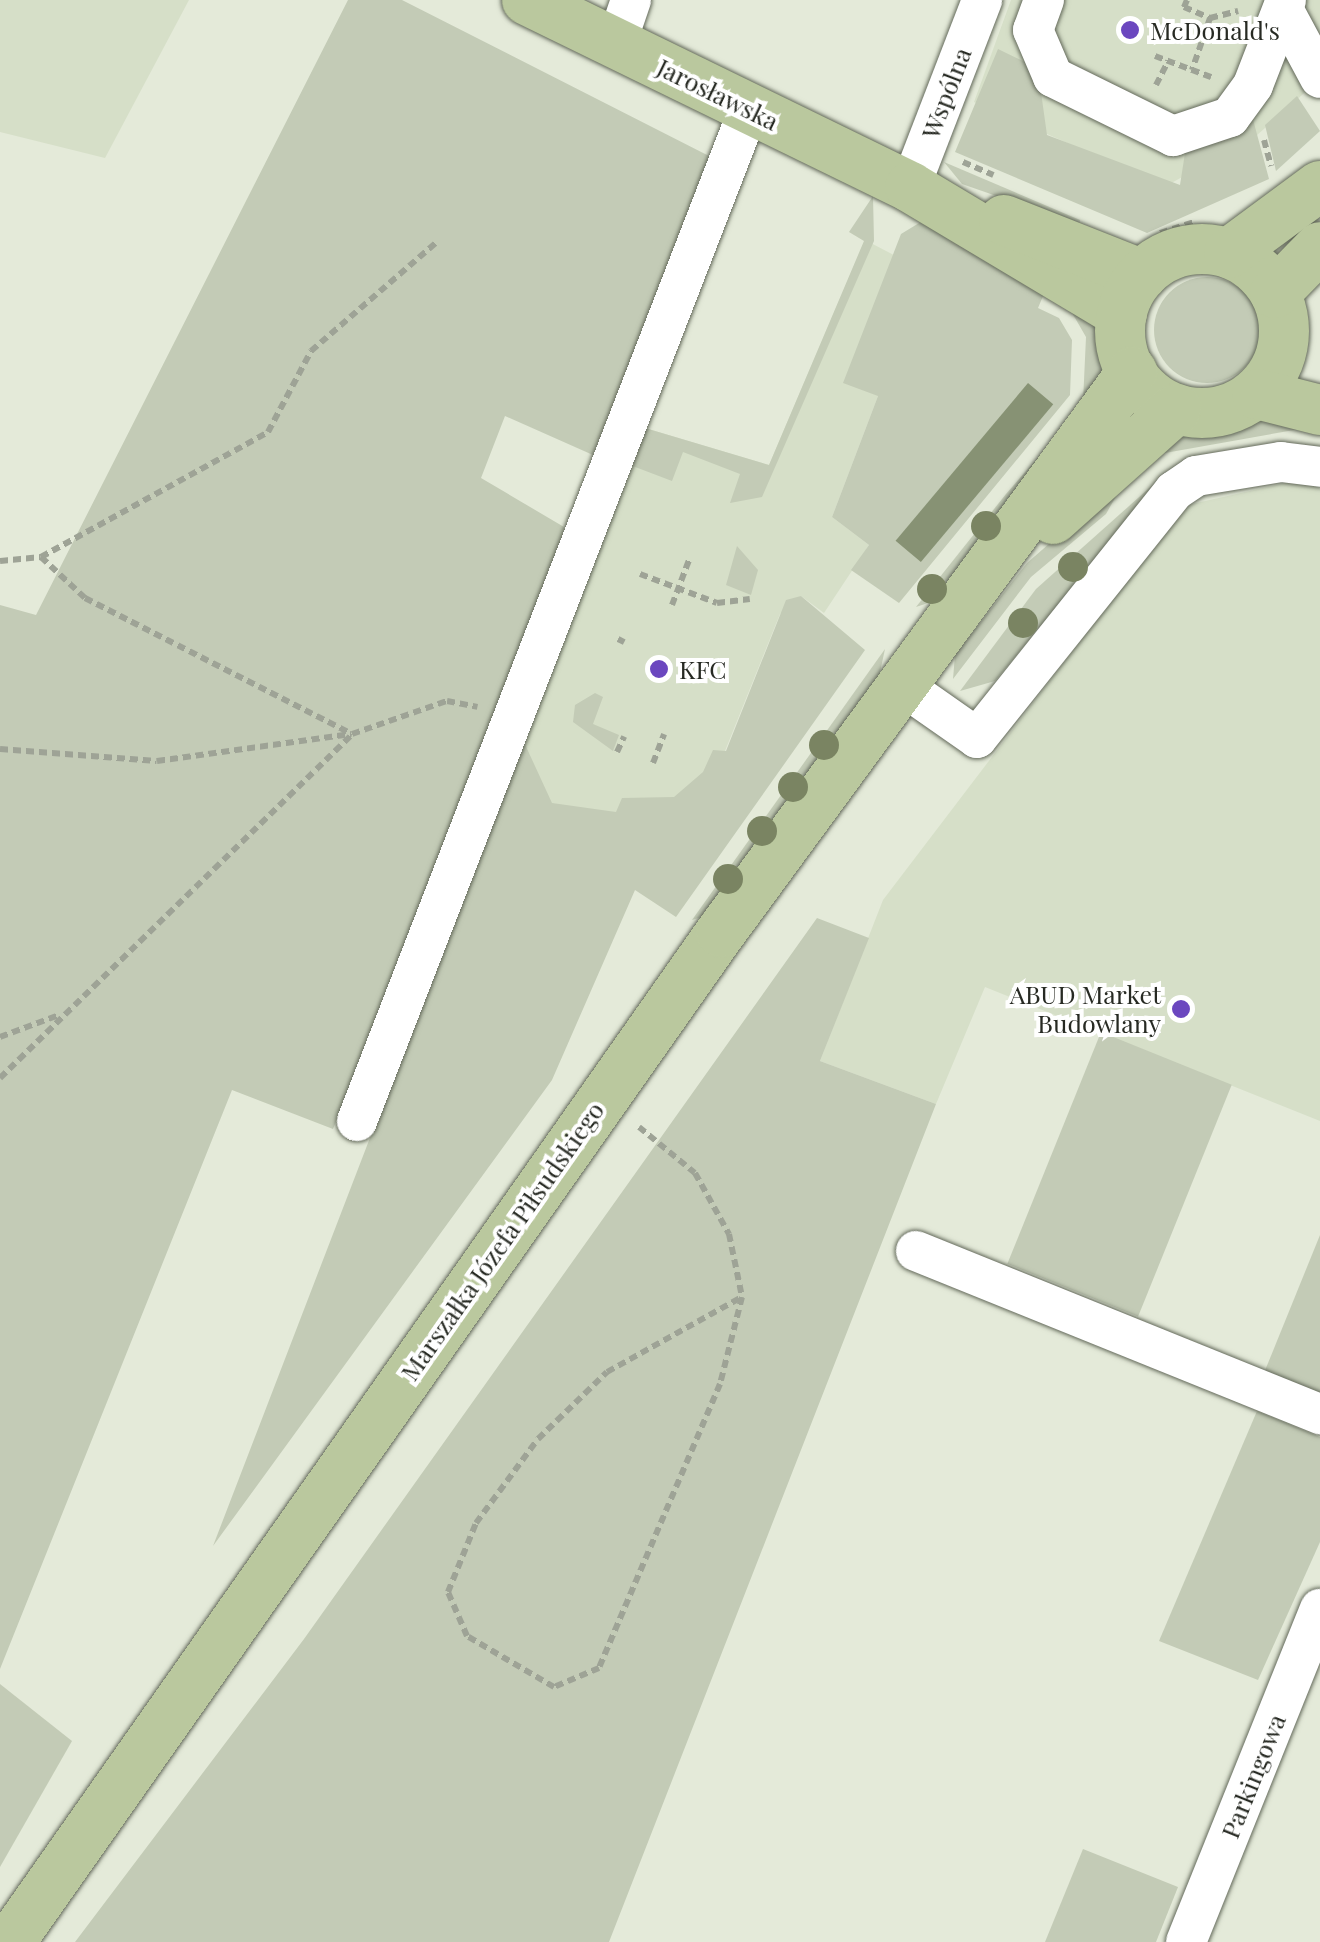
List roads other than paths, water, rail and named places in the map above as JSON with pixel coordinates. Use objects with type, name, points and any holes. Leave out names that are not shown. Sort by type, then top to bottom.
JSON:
[{"type":"main road","name":"Jarosławska","points":[[527,0],[623,22],[749,109],[918,166],[1135,276]]},
{"type":"main road","points":[[1298,184],[1217,235],[1135,276],[1132,372],[1150,397],[1176,409],[1232,409],[1257,394],[1293,332],[1320,247]]},
{"type":"main road","points":[[1217,235],[1293,332]]},
{"type":"main road","name":"Marszałka Józefa Piłsudskiego","points":[[10,1942],[603,1098],[900,684],[1008,549],[1132,372]]},
{"type":"main road","points":[[1257,394],[1320,410]]},
{"type":"main road","name":"Marszałka Józefa Piłsudskiego","points":[[1008,549],[1176,409]]},
{"type":"street","points":[[1060,0],[1040,30],[1053,78],[1173,136],[1205,132],[1244,99],[1287,83],[1320,103]]},
{"type":"street","points":[[980,4],[1040,30]]},
{"type":"street","name":"Wspólna","points":[[918,166],[980,4]]},
{"type":"street","points":[[1244,99],[1285,4]]},
{"type":"street","points":[[1285,4],[1320,78]]},
{"type":"street","points":[[357,1122],[749,109]]},
{"type":"street","points":[[900,684],[977,738],[1174,491],[1196,476],[1281,462],[1320,467]]},
{"type":"street","points":[[916,1251],[1320,1414]]},
{"type":"street","name":"Parkingowa","points":[[1186,1942],[1320,1610]]},
{"type":"place","name":"McDonald's","points":[[1130,30]]},
{"type":"place","name":"KFC","points":[[659,669]]},
{"type":"place","name":"ABUD Market Budowlany","points":[[1181,1009]]}]
